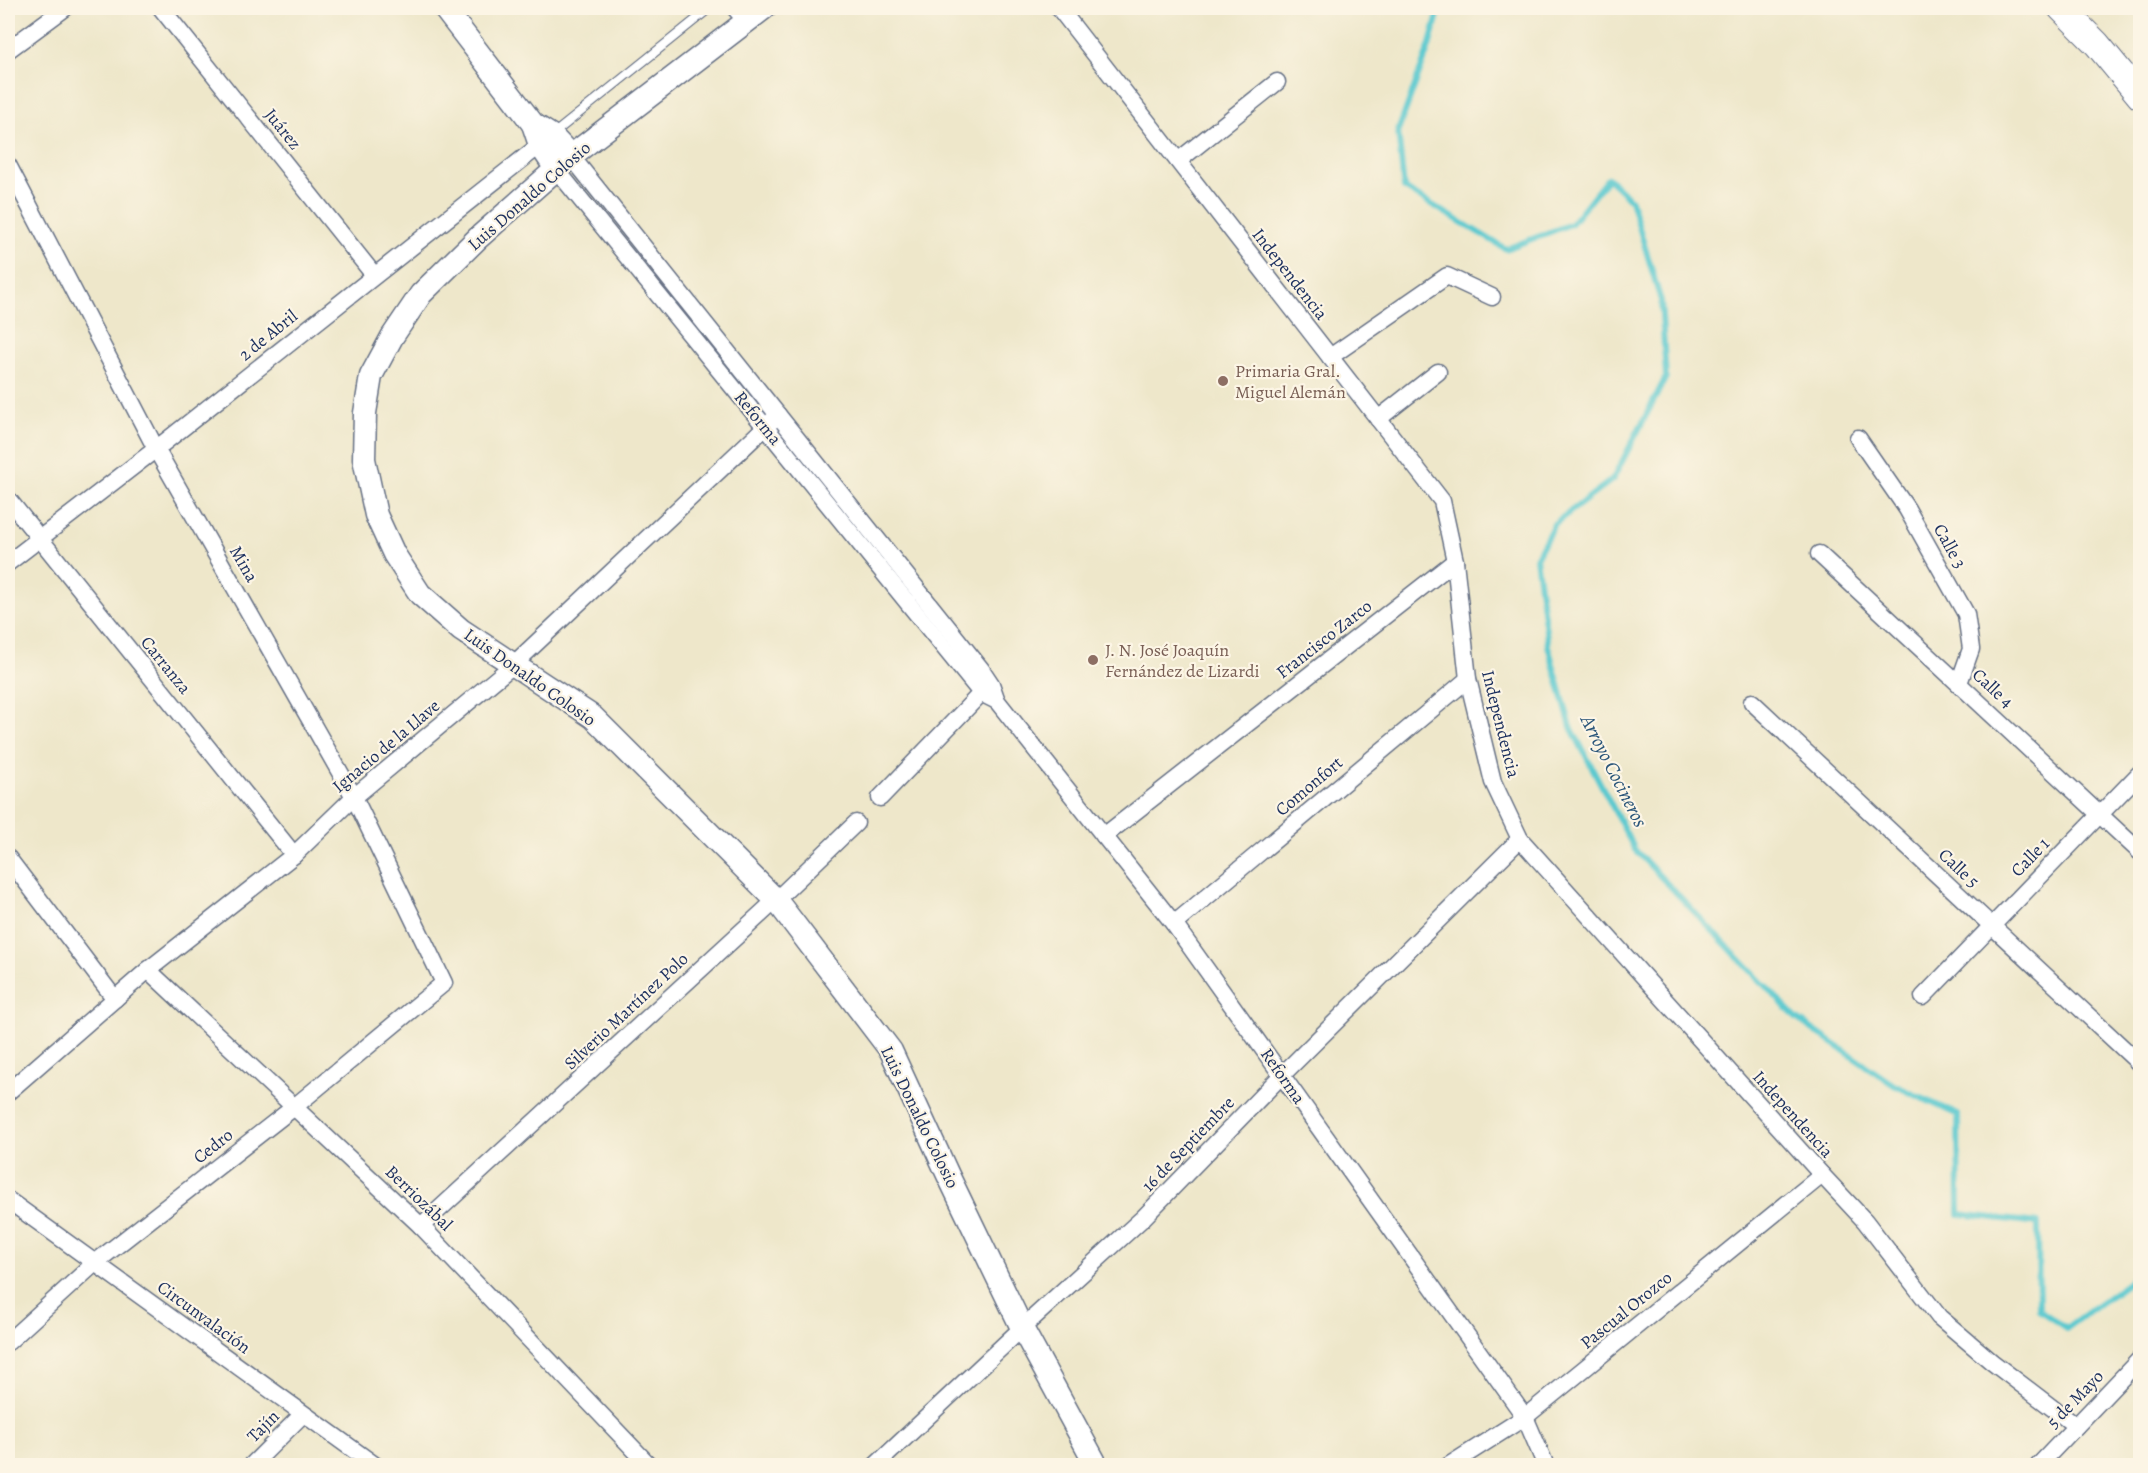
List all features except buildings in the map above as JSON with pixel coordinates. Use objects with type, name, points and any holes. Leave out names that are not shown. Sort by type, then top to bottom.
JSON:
[{"type":"main road","name":"Reforma","points":[[444,8],[563,162]]},
{"type":"main road","name":"Luis Donaldo Colosio","points":[[764,8],[741,14],[563,162],[478,238],[421,294],[392,337],[371,376],[365,413],[364,459],[376,515],[394,554],[420,594],[461,630],[593,717],[776,900],[891,1051],[1022,1328],[1097,1466]]},
{"type":"main road","points":[[2061,8],[2097,44],[2140,96]]},
{"type":"street","points":[[8,50],[65,8]]},
{"type":"street","name":"Juárez","points":[[161,8],[374,275]]},
{"type":"street","name":"Independencia","points":[[1059,8],[1442,501],[1455,561],[1468,679],[1493,782],[1520,839],[1866,1221],[1939,1317],[1992,1362],[2076,1426]]},
{"type":"street","points":[[1178,161],[1277,82]]},
{"type":"street","name":"2 de Abril","points":[[8,563],[156,449],[374,275],[541,135]]},
{"type":"street","name":"Reforma","points":[[563,162],[655,262],[772,421],[1174,924],[1525,1417],[1546,1466]]},
{"type":"street","name":"Reforma","points":[[563,162],[640,273],[772,421]]},
{"type":"street","name":"Mina","points":[[8,165],[156,449],[354,797],[444,983]]},
{"type":"street","points":[[640,273],[655,262]]},
{"type":"street","points":[[1329,357],[1447,276],[1492,297]]},
{"type":"street","points":[[1378,419],[1438,372]]},
{"type":"street","name":"Ignacio de la Llave","points":[[8,1092],[148,970],[294,855],[354,797],[513,665],[772,421]]},
{"type":"street","name":"Calle 3","points":[[1858,438],[1907,508],[1966,614],[1971,649],[1959,683]]},
{"type":"street","name":"Carranza","points":[[8,499],[294,855]]},
{"type":"street","name":"Calle 4","points":[[1819,554],[2140,852]]},
{"type":"street","name":"Francisco Zarco","points":[[1104,836],[1455,561]]},
{"type":"street","name":"Comonfort","points":[[1174,924],[1468,679]]},
{"type":"street","points":[[880,798],[986,688]]},
{"type":"street","name":"Calle 5","points":[[1752,702],[2140,1064]]},
{"type":"street","name":"Calle 1","points":[[1923,996],[2140,773]]},
{"type":"street","name":"Silverio Martínez Polo","points":[[421,1226],[776,900],[856,823]]},
{"type":"street","name":"16 de Septiembre","points":[[875,1466],[1143,1218],[1282,1075],[1520,839]]},
{"type":"street","points":[[8,858],[115,999]]},
{"type":"street","name":"Berriozábal","points":[[148,970],[421,1226],[650,1466]]},
{"type":"street","name":"Cedro","points":[[8,1342],[96,1262],[293,1108],[444,983]]},
{"type":"street","name":"Pascual Orozco","points":[[1448,1466],[1525,1417],[1822,1175]]},
{"type":"street","name":"Circunvalación","points":[[8,1200],[376,1466]]},
{"type":"street","name":"5 de Mayo","points":[[2038,1466],[2140,1359]]},
{"type":"street","name":"Tajín","points":[[251,1466],[303,1414]]},
{"type":"lane","name":"Luis Donaldo Colosio","points":[[541,135],[710,8]]},
{"type":"waterway","name":"Arroyo Cocineros","points":[[1440,8],[1429,47],[1398,131],[1404,188],[1506,249],[1571,224],[1608,178],[1631,200],[1661,301],[1666,377],[1613,479],[1554,524],[1536,558],[1548,646],[1571,727],[1635,850],[1796,1018],[1894,1085],[1958,1115],[1959,1214],[2038,1223],[2039,1310],[2066,1328],[2140,1274]]},
{"type":"place","name":"Primaria Gral. Miguel Alemán","points":[[1223,381]]},
{"type":"place","name":"J. N. José Joaquín Fernández de Lizardi","points":[[1093,660]]}]
